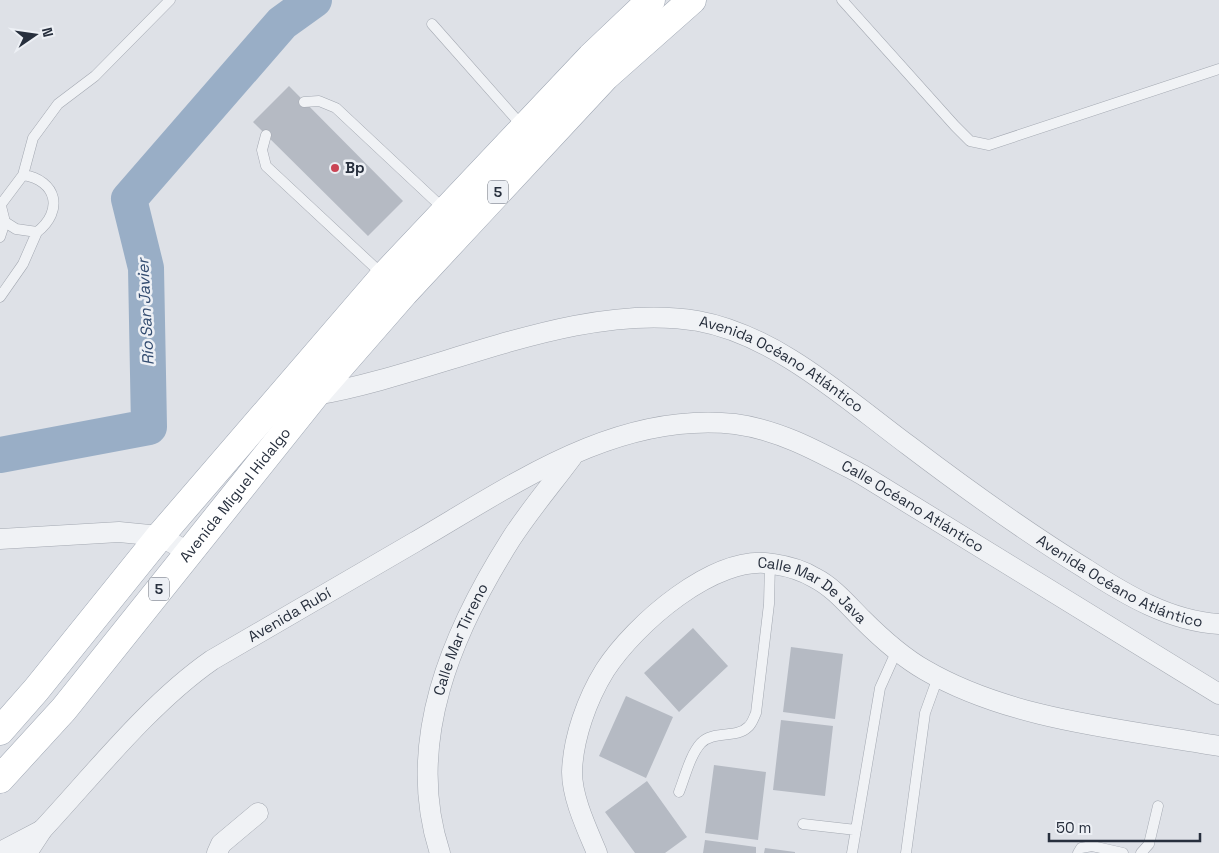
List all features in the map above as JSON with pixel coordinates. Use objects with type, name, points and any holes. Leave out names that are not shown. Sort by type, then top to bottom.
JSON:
[{"type":"main road","name":"5","points":[[455,220],[523,128],[591,57],[651,0]]},
{"type":"main road","name":"5","points":[[291,380],[394,285],[455,220],[605,77],[692,0]]},
{"type":"main road","name":"5","points":[[315,395],[394,285]]},
{"type":"main road","name":"Avenida Miguel Hidalgo","points":[[0,731],[36,690],[160,536],[291,380]]},
{"type":"main road","name":"Avenida Miguel Hidalgo","points":[[0,779],[64,709],[315,395]]},
{"type":"street","name":"Avenida Océano Atlántico","points":[[315,395],[357,387],[534,337],[601,321],[647,317],[697,321],[736,331],[767,346],[807,371],[974,494],[1122,592],[1181,617],[1198,622],[1219,624]]},
{"type":"street","points":[[291,380],[315,395]]},
{"type":"street","name":"Calle Océano Atlántico","points":[[576,452],[609,438],[650,428],[693,423],[736,424],[781,434],[861,474],[1219,694]]},
{"type":"street","name":"Avenida Rubí","points":[[28,853],[42,830],[186,678],[212,660],[494,496],[576,452]]},
{"type":"street","name":"Calle Mar Tirreno","points":[[440,853],[435,837],[427,792],[428,735],[441,683],[462,629],[486,581],[512,538],[576,452]]},
{"type":"street","points":[[0,539],[119,532],[160,536],[188,552]]},
{"type":"street","name":"Calle Mar De Java","points":[[597,853],[581,817],[572,773],[578,736],[591,698],[606,669],[647,622],[680,595],[705,579],[731,568],[752,563],[770,563],[794,568],[816,578],[838,595],[897,650],[938,677],[995,702],[1051,716],[1219,746]]},
{"type":"street","points":[[217,853],[221,844],[258,813]]},
{"type":"street","name":"Avenida Rubí","points":[[2,852],[42,830]]},
{"type":"lane","points":[[0,237],[5,222],[1,202],[22,175],[33,138],[58,104],[95,76],[170,0]]},
{"type":"lane","points":[[842,0],[970,141],[989,145],[1219,69]]},
{"type":"lane","points":[[432,24],[523,128]]},
{"type":"lane","points":[[304,102],[319,101],[336,108],[455,220]]},
{"type":"lane","points":[[266,135],[262,150],[266,166],[394,285]]},
{"type":"lane","points":[[0,297],[24,264],[37,232],[47,224],[52,216],[52,197],[47,186],[35,177],[22,175]]},
{"type":"lane","points":[[5,222],[16,229],[37,232]]},
{"type":"lane","points":[[679,792],[695,752],[702,742],[712,736],[738,732],[749,726],[756,713],[769,604],[770,563]]},
{"type":"lane","points":[[852,853],[880,688],[897,650]]},
{"type":"lane","points":[[906,853],[925,713],[938,677]]},
{"type":"lane","points":[[1141,853],[1149,844],[1158,806]]},
{"type":"lane","points":[[803,824],[856,830]]},
{"type":"lane","points":[[1078,853],[1081,848],[1092,846],[1123,853]]},
{"type":"building","name":"Bp","points":[[289,86],[403,201],[368,236],[253,122]]},
{"type":"building","points":[[693,628],[728,666],[679,712],[644,673]]},
{"type":"building","points":[[791,647],[843,654],[835,719],[783,712]]},
{"type":"building","points":[[626,696],[673,717],[646,778],[599,756]]},
{"type":"building","points":[[781,720],[833,726],[825,796],[773,790]]},
{"type":"building","points":[[714,765],[766,772],[758,840],[705,833]]},
{"type":"building","points":[[647,781],[687,837],[665,853],[635,853],[605,812]]},
{"type":"building","points":[[705,840],[756,847],[756,853],[703,853]]},
{"type":"building","points":[[765,848],[795,852],[795,853],[764,853]]},
{"type":"waterway","name":"Río San Javier","points":[[0,455],[149,427],[146,268],[129,199],[282,23],[314,0]]},
{"type":"place","name":"Bp","points":[[335,168]]}]
